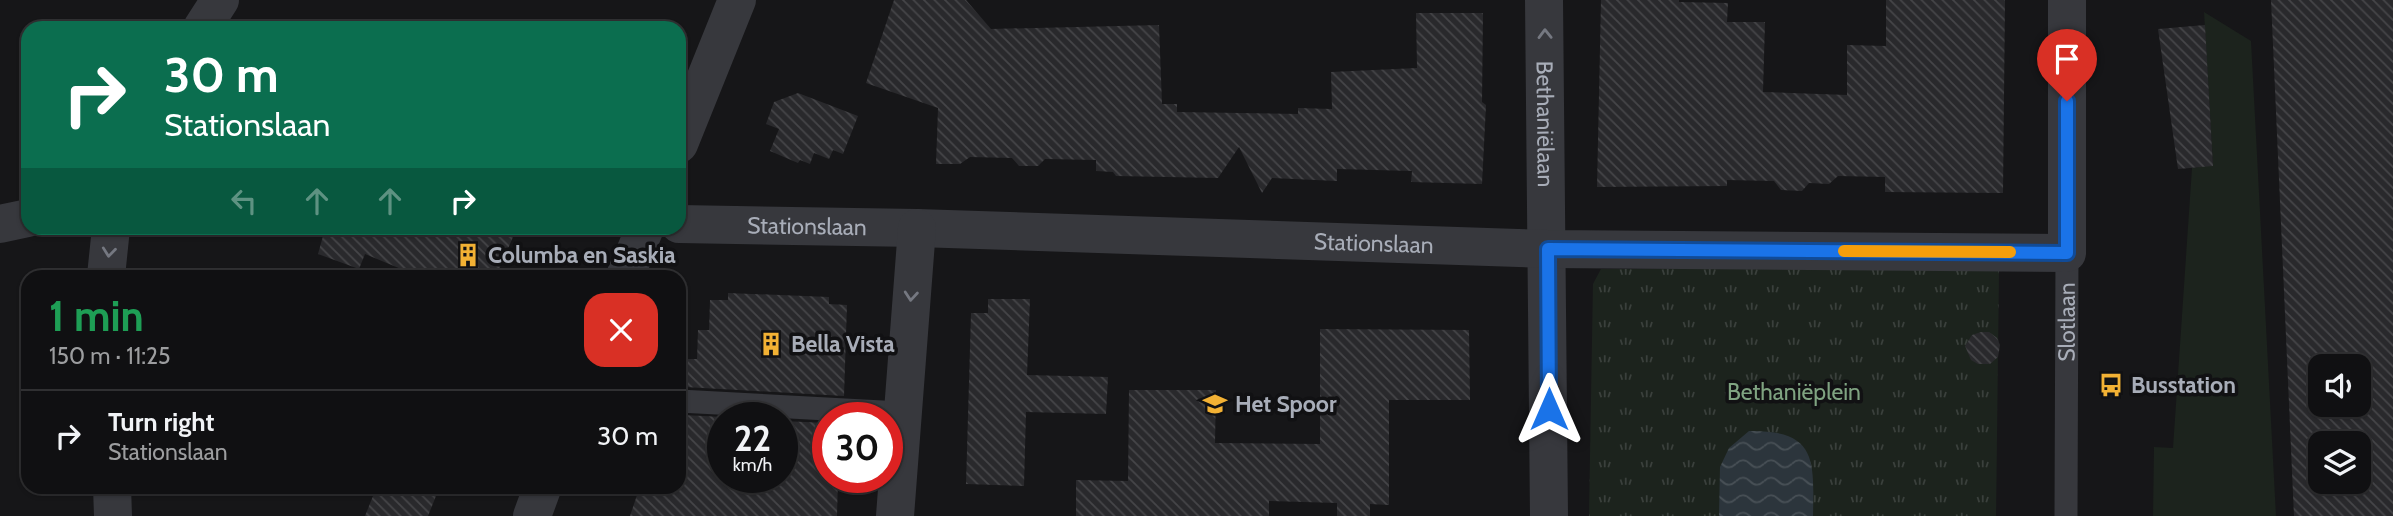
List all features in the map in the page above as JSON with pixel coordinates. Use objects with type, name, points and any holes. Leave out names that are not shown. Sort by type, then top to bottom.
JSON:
[{"type":"street","points":[[206,21],[220,0]]},
{"type":"street","points":[[686,127],[737,0]]},
{"type":"street","name":"Bethaniëlaan","points":[[1545,0],[1548,249]]},
{"type":"street","name":"Slotlaan","points":[[2067,0],[2067,253]]},
{"type":"street","points":[[0,224],[21,220]]},
{"type":"street","name":"Stationslaan","points":[[686,224],[917,228],[1548,249],[2067,253]]},
{"type":"street","points":[[902,402],[917,228]]},
{"type":"street","points":[[107,270],[110,235]]},
{"type":"street","points":[[628,270],[642,235]]},
{"type":"street","points":[[1548,249],[1549,516]]},
{"type":"street","points":[[895,516],[896,493]]},
{"type":"street","points":[[112,494],[113,516]]},
{"type":"street","points":[[532,516],[540,494]]},
{"type":"lane","name":"Slotlaan","points":[[2066,516],[2067,253]]},
{"type":"lane","points":[[686,401],[812,408]]},
{"type":"green space","points":[[2204,12],[2251,41],[2276,516],[2153,516],[2154,447],[2173,448],[2192,168],[2213,165]]},
{"type":"green space","name":"Bethaniëplein","points":[[1983,268],[1999,271],[1996,516],[1589,516],[1593,284],[1601,269]]},
{"type":"water","points":[[1749,431],[1788,436],[1807,452],[1813,479],[1813,516],[1719,516],[1720,467],[1729,448]]},
{"type":"building","points":[[894,0],[966,0],[991,29],[1159,25],[1162,104],[1177,104],[1177,112],[1298,114],[1298,108],[1332,109],[1331,72],[1417,68],[1416,13],[1483,13],[1482,102],[1486,105],[1482,184],[1411,182],[1412,171],[1337,169],[1337,181],[1272,178],[1262,193],[1239,147],[1218,178],[1116,176],[1113,172],[1096,171],[1096,160],[1045,159],[1038,166],[1019,166],[1012,158],[970,157],[960,164],[936,164],[938,108],[866,83]]},
{"type":"building","points":[[1601,0],[1728,3],[1727,22],[1765,22],[1763,92],[1847,95],[1847,45],[1886,46],[1886,0],[2005,0],[2003,193],[1885,192],[1885,177],[1838,176],[1829,184],[1809,183],[1802,191],[1781,190],[1774,181],[1727,180],[1727,186],[1597,187]]},
{"type":"building","points":[[2271,0],[2393,0],[2393,516],[2294,516]]},
{"type":"building","points":[[2205,25],[2213,166],[2178,169],[2158,29]]},
{"type":"building","points":[[798,93],[858,116],[843,154],[833,150],[829,159],[814,153],[810,164],[800,160],[798,163],[770,151],[779,129],[766,124],[774,102]]},
{"type":"building","points":[[320,235],[514,235],[499,270],[404,270],[365,254],[359,269],[318,254],[323,236]]},
{"type":"building","name":"Bella Vista","points":[[728,293],[829,297],[829,304],[847,305],[844,396],[686,387],[686,359],[697,359],[698,330],[709,330],[710,300],[728,300]]},
{"type":"building","points":[[988,299],[1030,299],[1027,375],[1108,377],[1106,414],[1026,412],[1024,486],[966,484],[971,313],[988,313]]},
{"type":"building","points":[[1320,329],[1469,330],[1470,400],[1389,400],[1389,505],[1370,504],[1370,516],[1337,516],[1337,503],[1269,501],[1269,516],[1076,516],[1076,480],[1128,481],[1129,390],[1216,390],[1215,443],[1320,444]]},
{"type":"building","points":[[1989,332],[1997,338],[2000,345],[1998,357],[1990,364],[1978,364],[1971,360],[1965,346],[1972,335]]},
{"type":"building","points":[[686,415],[707,416],[707,493],[798,493],[798,422],[812,422],[812,493],[838,493],[837,516],[630,516],[637,494],[686,494]]},
{"type":"building","points":[[374,494],[437,494],[428,516],[365,516]]},
{"type":"slow traffic","points":[[1844,251],[2010,252]]},
{"type":"place","name":"Columba en Saskia","points":[[468,255]]},
{"type":"place","name":"Bella Vista","points":[[771,344]]},
{"type":"place","name":"Busstation","points":[[2111,385]]},
{"type":"place","name":"Het Spoor","points":[[1215,404]]},
{"type":"route","points":[[1549,409],[1548,249],[2067,253],[2067,101]]}]
